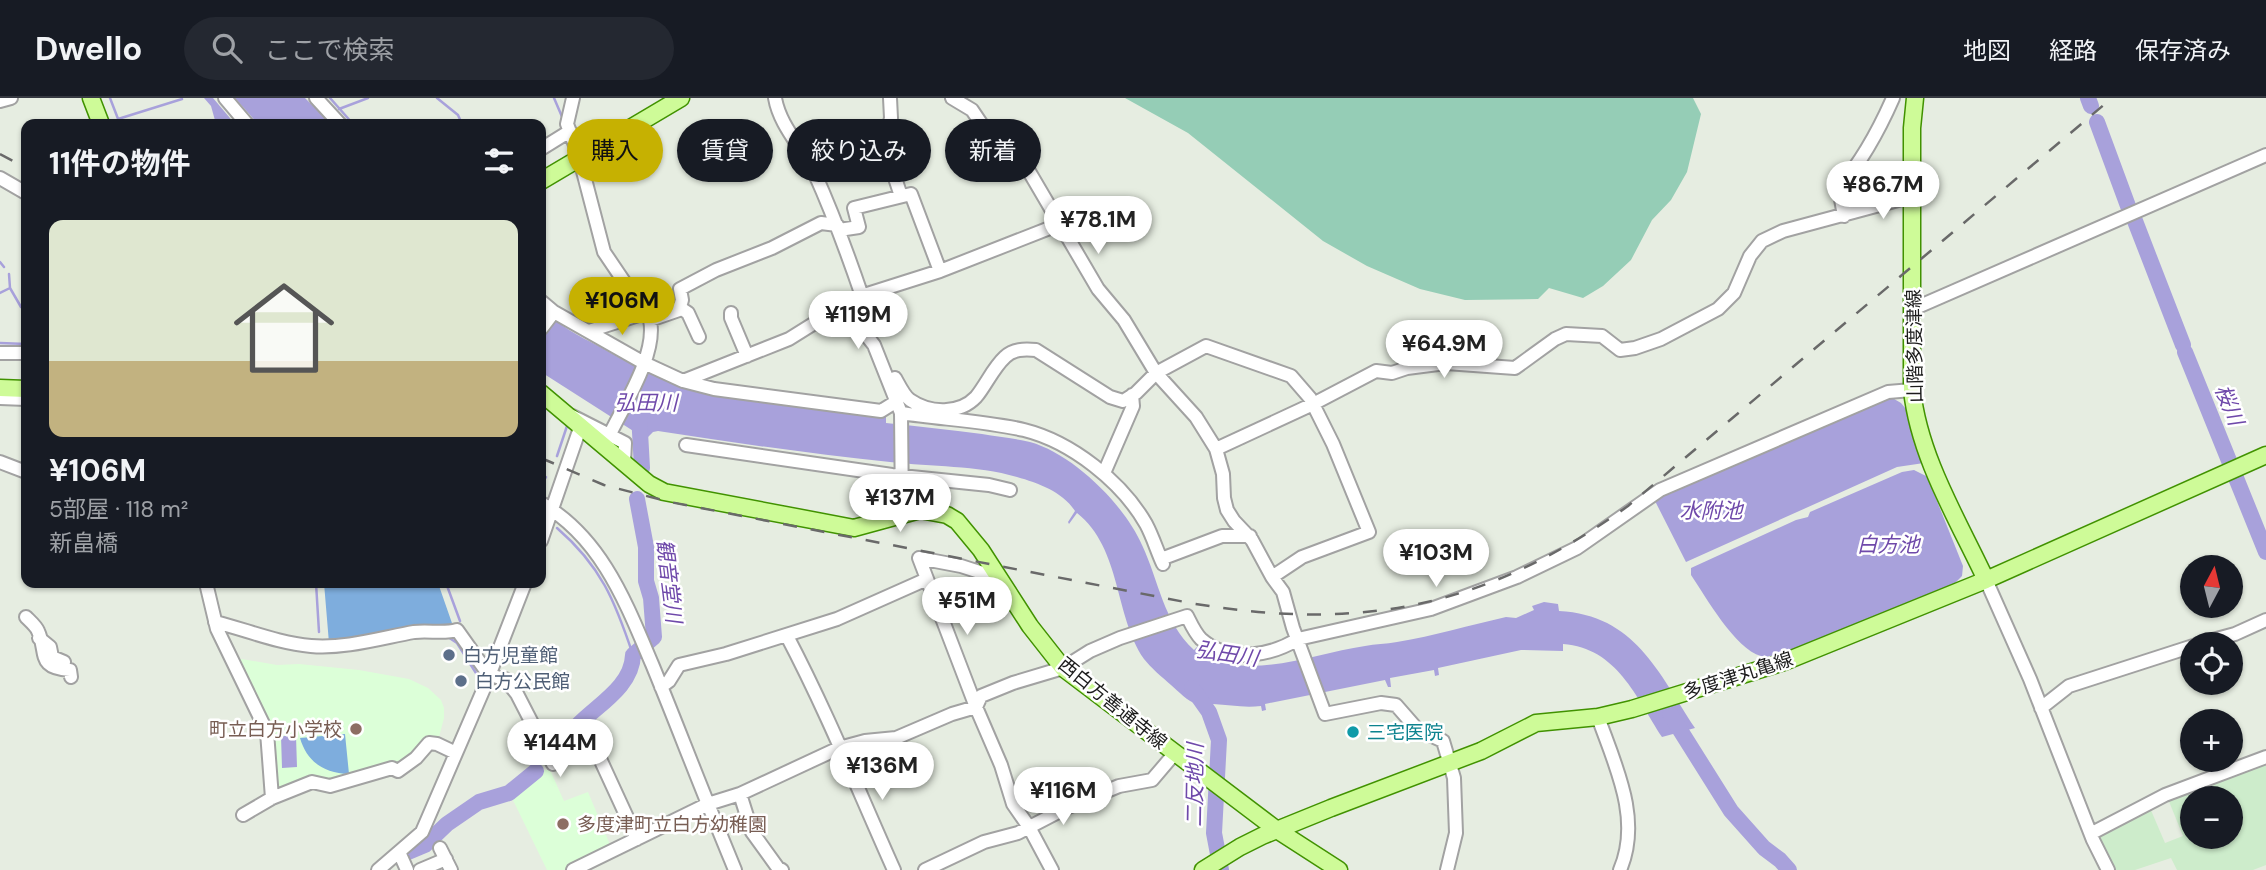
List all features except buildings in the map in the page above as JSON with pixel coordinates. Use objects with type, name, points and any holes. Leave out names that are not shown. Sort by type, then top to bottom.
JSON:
[{"type":"main road","points":[[91,98],[99,119]]},
{"type":"main road","points":[[631,119],[661,98]]},
{"type":"main road","points":[[644,119],[681,98]]},
{"type":"main road","name":"山階多度津線","points":[[1915,98],[1912,128],[1914,410],[1928,455],[1986,580]]},
{"type":"main road","points":[[546,178],[567,164]]},
{"type":"main road","points":[[0,388],[21,389]]},
{"type":"main road","name":"西白方善通寺線","points":[[546,397],[649,484],[664,492],[854,528],[920,510],[947,515],[957,521],[981,550],[1030,626],[1063,668],[1277,830],[1339,870]]},
{"type":"main road","name":"多度津丸亀線","points":[[1205,868],[1240,846],[1481,751],[1536,723],[1598,717],[1632,709],[1784,662],[1986,580],[2266,455]]},
{"type":"street","points":[[0,101],[10,98]]},
{"type":"street","points":[[225,98],[243,119]]},
{"type":"street","points":[[316,98],[335,119]]},
{"type":"street","points":[[568,119],[573,98]]},
{"type":"street","points":[[683,381],[789,339],[862,296],[814,171],[780,116],[775,98]]},
{"type":"street","points":[[890,98],[891,118],[885,141],[901,196]]},
{"type":"street","points":[[952,98],[972,110],[993,141],[1003,149],[1020,156],[1098,289],[1124,320],[1156,373],[1196,417],[1216,449],[1223,474],[1227,510],[1250,536],[1283,592],[1325,714],[1381,703],[1396,705],[1417,729],[1443,741],[1454,778],[1456,833],[1447,870]]},
{"type":"street","points":[[1844,216],[1839,188],[1856,169],[1894,98]]},
{"type":"street","points":[[546,146],[567,133]]},
{"type":"street","points":[[1913,309],[2266,155]]},
{"type":"street","points":[[0,178],[21,190]]},
{"type":"street","points":[[586,182],[604,252],[648,316],[653,333],[644,363],[610,434]]},
{"type":"street","points":[[589,331],[679,310],[682,300],[680,289],[716,270],[772,248],[821,223],[838,228],[859,227],[854,208],[911,194],[940,271]]},
{"type":"street","points":[[1216,449],[1376,371],[1392,373],[1407,368],[1446,363],[1515,368],[1566,334],[1602,336],[1620,350],[1652,342],[1718,309],[1734,293],[1750,256],[1762,241],[1783,231],[1913,196]]},
{"type":"street","points":[[858,297],[940,271],[1059,224]]},
{"type":"street","points":[[546,307],[552,314],[589,331],[644,363],[683,381],[714,389],[881,411],[899,407],[1026,430],[1079,455],[1104,473],[1132,503],[1146,525],[1162,561],[1222,536],[1250,536]]},
{"type":"street","points":[[679,307],[688,313],[699,337]]},
{"type":"street","points":[[845,308],[874,345],[899,407],[902,513]]},
{"type":"street","points":[[732,313],[731,318],[747,356]]},
{"type":"street","points":[[546,322],[552,314]]},
{"type":"street","points":[[890,381],[895,378],[909,400],[926,407],[948,411],[966,405],[976,397],[1004,357],[1013,351],[1036,350],[1110,397],[1123,401],[1156,373],[1206,346],[1291,376],[1313,404],[1333,444],[1369,532],[1303,557],[1272,577]]},
{"type":"street","points":[[0,353],[21,353]]},
{"type":"street","points":[[575,869],[708,804],[740,794],[839,748],[865,741],[896,738],[952,714],[976,707],[981,696],[1063,668],[1090,651],[1120,638],[1187,616],[1203,641],[1226,652],[1264,654],[1431,609],[1517,577],[1577,548],[1660,490],[1888,392],[1912,390]]},
{"type":"street","points":[[1104,473],[1133,406],[1132,395]]},
{"type":"street","points":[[0,398],[21,400]]},
{"type":"street","points":[[565,413],[625,443],[624,463]]},
{"type":"street","points":[[580,428],[546,506],[584,538],[611,573],[662,687],[735,870]]},
{"type":"street","points":[[686,446],[901,472],[1010,490]]},
{"type":"street","points":[[0,462],[21,470]]},
{"type":"street","points":[[998,578],[961,566],[919,558],[1001,765],[1013,804],[1029,826],[1052,870]]},
{"type":"street","points":[[662,687],[680,665],[787,636],[837,619],[927,579]]},
{"type":"street","points":[[1986,580],[2041,708],[2093,840],[2108,870]]},
{"type":"street","points":[[207,588],[217,629],[267,732],[272,798]]},
{"type":"street","points":[[378,870],[422,832],[523,588]]},
{"type":"street","points":[[26,617],[38,631],[45,660],[57,669],[70,670],[71,677]]},
{"type":"street","points":[[2239,632],[2266,620]]},
{"type":"street","points":[[215,622],[273,639],[326,647],[421,631],[449,632],[457,629],[489,675],[505,679],[517,694],[552,764],[581,734],[587,739],[596,750],[636,839]]},
{"type":"street","points":[[787,636],[813,686],[894,870]]},
{"type":"street","points":[[39,638],[50,647],[52,657],[64,662]]},
{"type":"street","points":[[2041,708],[2069,685],[2180,650]]},
{"type":"street","points":[[1598,717],[1626,797],[1629,839],[1620,870]]},
{"type":"street","points":[[243,815],[272,798],[312,782],[330,786],[392,768],[398,771],[416,758],[429,743],[456,752]]},
{"type":"street","points":[[925,870],[984,842],[1018,833],[1119,786],[1152,780],[1175,753]]},
{"type":"street","points":[[2092,833],[2165,795],[2266,757]]},
{"type":"street","points":[[740,794],[752,832],[782,870]]},
{"type":"street","points":[[399,852],[407,870]]},
{"type":"street","points":[[420,870],[446,859]]},
{"type":"shaded area","points":[[1125,98],[1693,98],[1701,114],[1687,172],[1671,200],[1652,220],[1631,260],[1603,286],[1583,298],[1549,288],[1538,299],[1465,300],[1420,289],[1367,266],[1323,241],[1188,133]]},
{"type":"shaded area","points":[[324,588],[440,588],[453,626],[329,643]]},
{"type":"shaded area","name":"町立白方小学校","points":[[236,658],[277,665],[299,664],[359,670],[409,679],[428,688],[441,700],[444,718],[438,741],[404,764],[328,783],[276,791],[274,756]]},
{"type":"shaded area","points":[[345,734],[349,774],[318,765],[307,754],[300,738]]},
{"type":"shaded area","points":[[2266,762],[2266,865],[2253,870],[2177,870],[2171,858],[2135,870],[2113,870],[2097,836],[2150,808],[2165,843],[2180,837],[2180,849],[2243,849],[2243,786],[2202,786]]},
{"type":"shaded area","name":"多度津町立白方幼稚園","points":[[543,770],[550,770],[564,801],[588,792],[611,847],[564,870],[547,870],[511,796]]},
{"type":"shaded area","points":[[2180,794],[2180,829],[2168,799]]},
{"type":"water","points":[[204,98],[213,98],[231,119],[215,119],[211,106]]},
{"type":"water","points":[[235,98],[305,98],[326,119],[254,119]]},
{"type":"water","name":"弘田川","points":[[546,311],[577,335],[644,371],[690,388],[763,403],[886,416],[886,423],[1012,439],[1046,448],[1080,469],[1123,513],[1142,545],[1175,626],[1194,650],[1198,646],[1201,648],[1198,653],[1218,661],[1259,666],[1411,640],[1506,617],[1516,618],[1534,610],[1532,606],[1544,602],[1558,604],[1559,611],[1585,615],[1607,623],[1626,635],[1656,667],[1695,728],[1662,737],[1633,691],[1611,665],[1582,648],[1563,644],[1563,651],[1521,650],[1438,668],[1439,675],[1435,676],[1434,670],[1390,678],[1391,687],[1388,687],[1385,680],[1265,704],[1266,710],[1262,711],[1261,706],[1200,705],[1187,699],[1144,659],[1127,623],[1110,563],[1092,528],[1077,513],[1069,524],[1075,511],[1070,504],[1041,485],[986,470],[906,464],[658,431],[648,437],[638,434],[546,375]]},
{"type":"water","name":"水附池","points":[[1889,396],[1906,409],[1924,463],[1897,467],[1686,562],[1654,499]]},
{"type":"water","name":"白方池","points":[[1914,470],[1926,476],[1929,481],[1963,566],[1962,576],[1953,585],[1767,657],[1751,651],[1731,633],[1691,575],[1691,568],[1808,517],[1810,512],[1902,472]]},
{"type":"water","points":[[281,736],[296,736],[297,767],[282,768]]},
{"type":"waterway","points":[[110,98],[118,119]]},
{"type":"waterway","points":[[330,98],[349,119]]},
{"type":"waterway","points":[[339,109],[368,98]]},
{"type":"waterway","points":[[437,98],[460,119]]},
{"type":"waterway","points":[[554,98],[563,119]]},
{"type":"waterway","name":"桜川","points":[[2088,98],[2091,106]]},
{"type":"waterway","points":[[118,119],[182,99]]},
{"type":"waterway","name":"桜川","points":[[2097,122],[2128,206]]},
{"type":"waterway","name":"桜川","points":[[2135,221],[2183,345]]},
{"type":"waterway","points":[[0,262],[4,267]]},
{"type":"waterway","points":[[9,274],[10,288],[21,307]]},
{"type":"waterway","points":[[0,293],[10,288]]},
{"type":"waterway","points":[[0,343],[21,344]]},
{"type":"waterway","name":"桜川","points":[[2185,352],[2266,552]]},
{"type":"waterway","name":"観音堂川","points":[[639,414],[642,468]]},
{"type":"waterway","points":[[557,456],[568,423]]},
{"type":"waterway","name":"観音堂川","points":[[555,755],[579,724],[621,685],[627,676],[633,655],[654,637],[651,598],[646,581],[646,547],[637,499]]},
{"type":"waterway","points":[[557,528],[585,556],[605,586],[633,655]]},
{"type":"waterway","points":[[316,588],[319,632]]},
{"type":"waterway","points":[[448,588],[460,621]]},
{"type":"waterway","points":[[448,637],[457,643],[481,681]]},
{"type":"waterway","name":"二反地川","points":[[1192,688],[1209,712],[1219,740],[1214,833],[1221,870]]},
{"type":"waterway","name":"弘田川","points":[[1670,714],[1731,811],[1764,848],[1789,870]]},
{"type":"waterway","name":"観音堂川","points":[[406,853],[425,845],[447,824],[479,802],[509,793],[536,771]]},
{"type":"railway","points":[[546,460],[604,485],[670,502],[1190,603],[1252,611],[1311,614],[1366,612],[1420,604],[1472,589],[1523,568],[1575,541],[1628,506],[2112,98]]},
{"type":"railway","points":[[0,154],[21,165]]},
{"type":"place","name":"白方児童館","points":[[449,655]]},
{"type":"place","name":"白方公民館","points":[[461,681]]},
{"type":"place","name":"町立白方小学校","points":[[356,729]]},
{"type":"place","name":"三宅医院","points":[[1353,732]]},
{"type":"place","name":"多度津町立白方幼稚園","points":[[563,824]]}]
